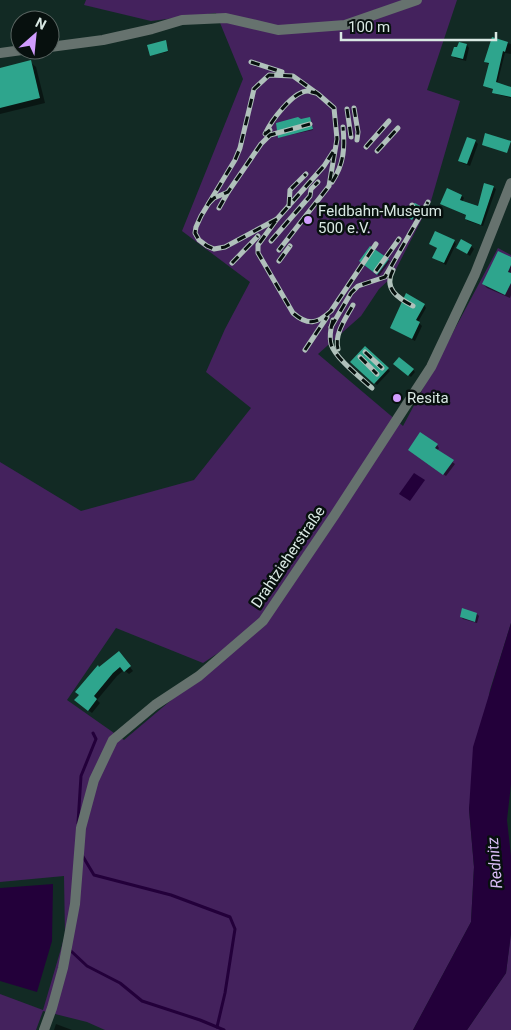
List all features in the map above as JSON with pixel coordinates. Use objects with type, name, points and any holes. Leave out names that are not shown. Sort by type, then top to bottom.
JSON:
[{"type":"street","points":[[60,46],[103,40],[182,20],[226,18],[278,30],[345,25],[417,0]]},
{"type":"street","name":"Drahtzieherstraße","points":[[44,1030],[63,968],[75,904],[81,828],[94,780],[113,740],[155,704],[199,676],[263,620],[334,516],[431,366],[475,274],[511,183]]},
{"type":"shaded area","points":[[86,0],[457,0],[427,90],[460,101],[431,201],[392,277],[379,289],[361,316],[318,354],[403,426],[498,248],[511,255],[511,623],[490,690],[469,809],[474,867],[471,922],[413,1030],[105,1030],[87,1022],[43,1011],[36,1030],[0,1030],[0,994],[43,1010],[65,935],[64,876],[0,882],[0,462],[81,511],[194,480],[251,408],[206,372],[225,329],[250,282],[182,231],[243,79],[216,13],[151,21],[84,5]],"holes":[[[259,626],[124,740],[67,700],[116,628],[203,663]]]},
{"type":"shaded area","points":[[511,931],[511,1030],[467,1030],[506,973]]},
{"type":"water","points":[[414,473],[425,480],[410,501],[399,494]]},
{"type":"water","name":"Rednitz","points":[[511,623],[511,784],[507,820],[511,856],[511,934],[506,973],[467,1030],[413,1030],[471,922],[474,867],[469,809],[473,747]]},
{"type":"water","points":[[53,884],[52,941],[37,992],[0,981],[0,888]]},
{"type":"building","points":[[492,37],[508,42],[505,52],[503,51],[496,82],[511,87],[511,97],[492,93],[493,89],[483,86],[489,63],[484,62]]},
{"type":"building","points":[[166,40],[168,51],[150,56],[147,45]]},
{"type":"building","points":[[459,42],[467,44],[463,59],[451,56],[454,47],[457,47]]},
{"type":"building","points":[[31,60],[40,98],[0,108],[0,68]]},
{"type":"building","points":[[298,117],[301,119],[310,117],[313,129],[278,138],[276,123]]},
{"type":"building","points":[[485,133],[511,141],[507,153],[482,145]]},
{"type":"building","points":[[467,137],[476,140],[467,164],[458,161]]},
{"type":"building","points":[[484,183],[494,186],[481,225],[465,219],[466,215],[440,204],[447,188],[462,195],[460,200],[478,206]]},
{"type":"building","points":[[415,203],[422,207],[412,220],[408,218],[407,211]]},
{"type":"building","points":[[435,231],[455,240],[444,263],[432,258],[437,248],[429,244]]},
{"type":"building","points":[[461,239],[472,245],[467,254],[456,248]]},
{"type":"building","points":[[370,246],[389,259],[377,275],[359,261]]},
{"type":"building","points":[[498,251],[511,257],[511,265],[508,272],[511,273],[511,283],[505,295],[482,284]]},
{"type":"building","points":[[406,293],[425,304],[416,320],[420,322],[412,339],[390,328]]},
{"type":"building","points":[[365,346],[389,368],[374,384],[350,362]]},
{"type":"building","points":[[399,357],[414,369],[408,376],[393,364]]},
{"type":"building","points":[[420,432],[438,444],[435,448],[454,460],[443,475],[408,450]]},
{"type":"building","points":[[462,608],[477,613],[475,622],[460,617]]},
{"type":"building","points":[[119,651],[131,666],[124,672],[120,667],[113,673],[94,696],[97,699],[88,711],[74,700],[79,695],[75,692],[98,665],[99,667]]},
{"type":"waterway","points":[[78,823],[81,776],[96,739],[93,733]]},
{"type":"waterway","points":[[82,855],[94,875],[171,895],[230,917],[235,929],[225,993],[217,1027]]},
{"type":"waterway","points":[[71,951],[87,966],[120,983],[142,1001],[224,1030]]},
{"type":"railway","points":[[251,62],[282,72]]},
{"type":"railway","points":[[277,219],[225,247],[214,249],[199,240],[195,233],[201,216],[235,160],[240,148],[254,89],[269,75],[293,76],[334,108],[337,139],[329,186],[279,250]]},
{"type":"railway","points":[[270,130],[265,134],[289,101],[302,92],[316,93]]},
{"type":"railway","points":[[354,108],[358,132],[357,140]]},
{"type":"railway","points":[[347,109],[351,137]]},
{"type":"railway","points":[[366,147],[389,121]]},
{"type":"railway","points":[[209,203],[214,198],[228,192],[261,144],[270,135],[310,124]]},
{"type":"railway","points":[[332,182],[343,156],[343,127]]},
{"type":"railway","points":[[377,151],[398,128]]},
{"type":"railway","points":[[333,152],[324,166],[277,219],[258,245],[258,253],[293,313],[303,320],[312,322],[321,319],[331,311],[376,244]]},
{"type":"railway","points":[[289,206],[290,190],[306,174]]},
{"type":"railway","points":[[271,241],[310,196],[311,189],[318,182]]},
{"type":"railway","points":[[219,208],[228,192]]},
{"type":"railway","points":[[331,327],[351,293],[358,286],[385,277],[428,202]]},
{"type":"railway","points":[[412,205],[414,210]]},
{"type":"railway","points":[[232,263],[258,236]]},
{"type":"railway","points":[[376,271],[399,239]]},
{"type":"railway","points":[[279,261],[290,246]]},
{"type":"railway","points":[[393,270],[390,277],[391,288],[397,296],[413,306]]},
{"type":"railway","points":[[338,349],[339,332],[353,305]]},
{"type":"railway","points":[[305,350],[327,317]]},
{"type":"railway","points":[[333,320],[330,338],[333,349],[349,368],[372,388]]},
{"type":"railway","points":[[365,352],[382,368]]},
{"type":"railway","points":[[360,357],[377,374]]},
{"type":"place","name":"Feldbahn-Museum 500 e.V.","points":[[308,220]]},
{"type":"place","name":"Resita","points":[[397,398]]}]
